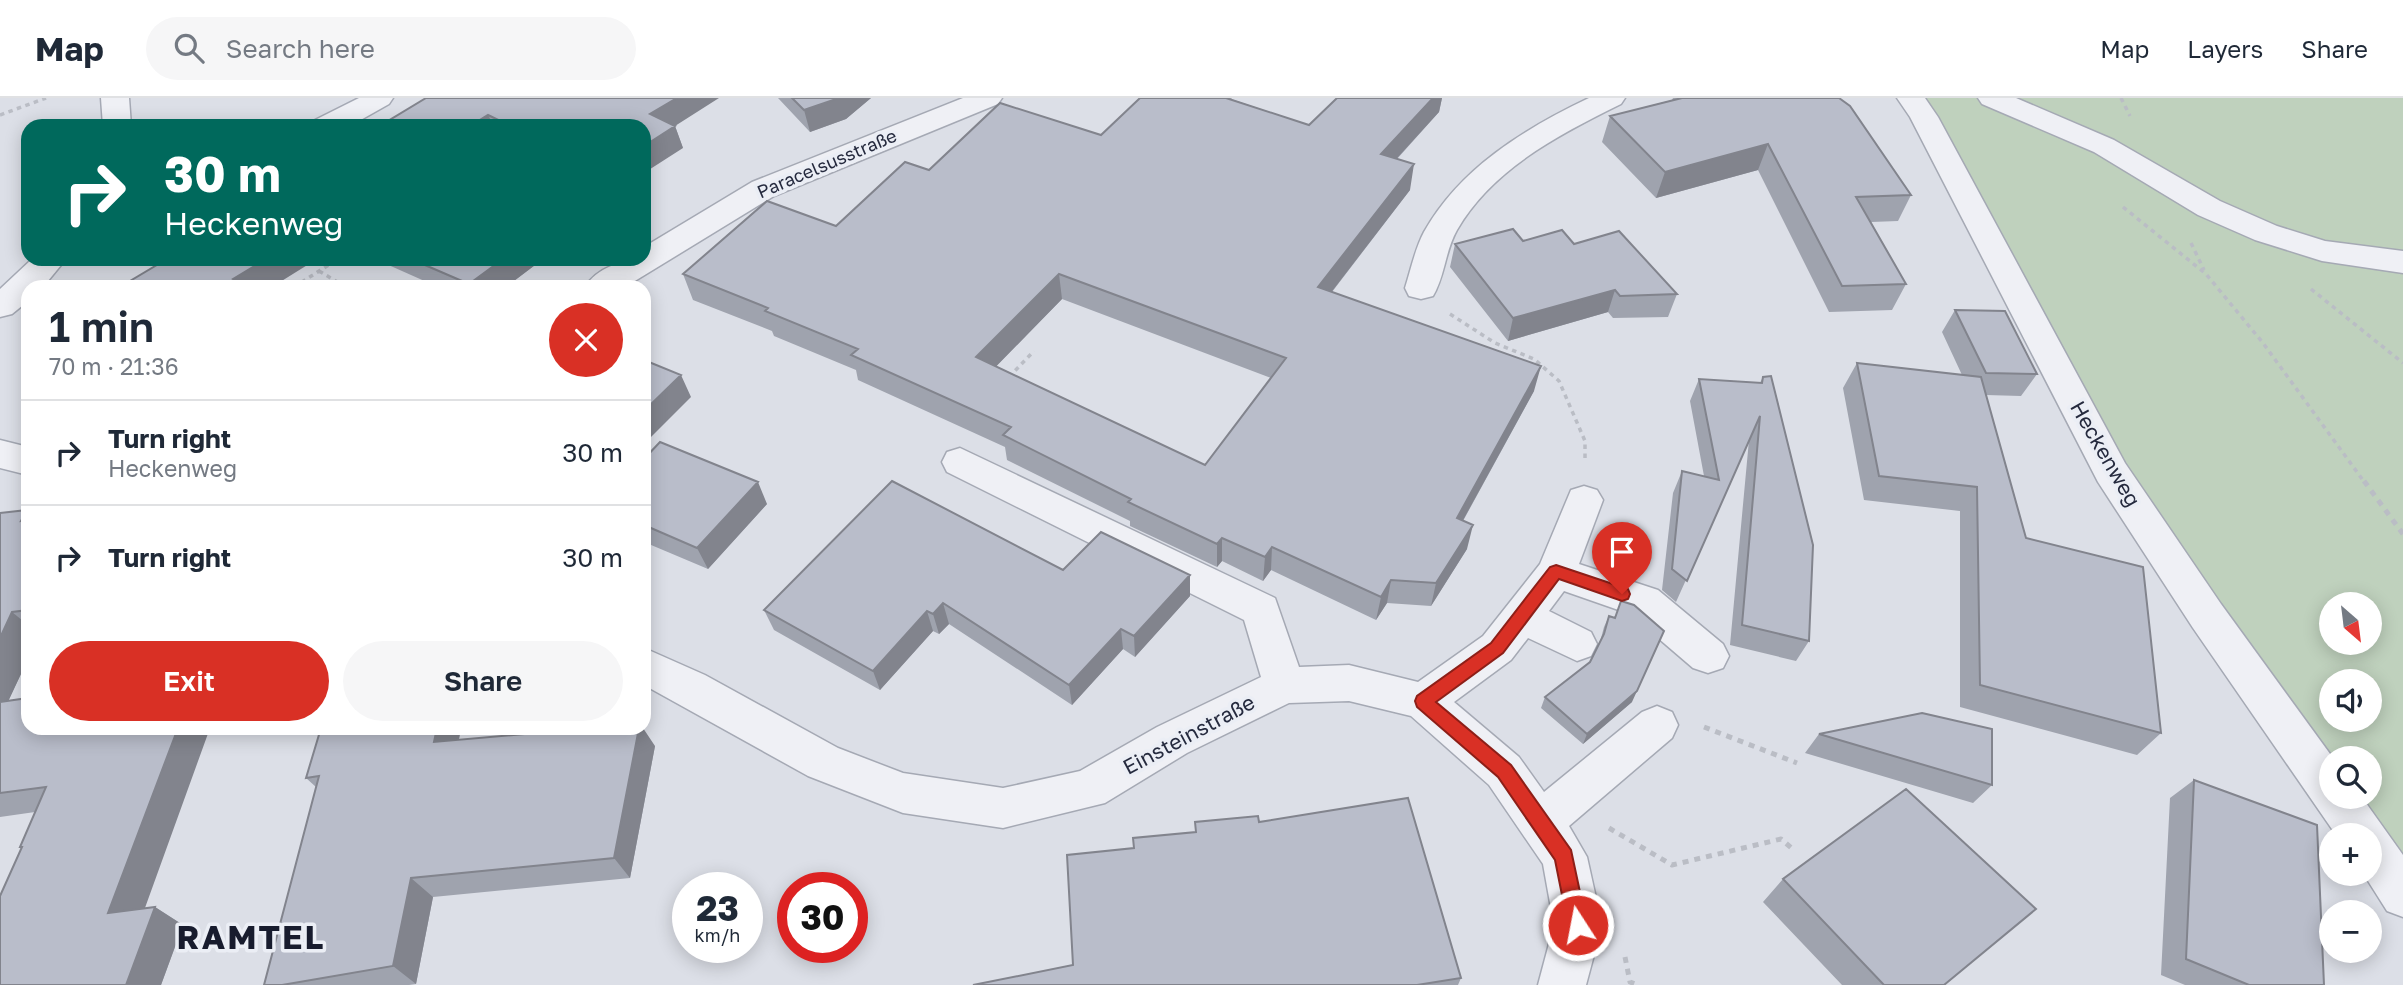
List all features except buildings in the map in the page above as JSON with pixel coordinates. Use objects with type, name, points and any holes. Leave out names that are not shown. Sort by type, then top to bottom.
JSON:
[{"type":"street","points":[[115,98],[116,119]]},
{"type":"street","points":[[342,119],[379,98]]},
{"type":"street","name":"Paracelsusstraße","points":[[651,257],[763,189],[988,98]]},
{"type":"street","points":[[1421,288],[1440,233],[1470,193],[1516,150],[1611,98]]},
{"type":"street","name":"Heckenweg","points":[[1911,98],[1924,117],[2111,472],[2207,616],[2319,773]]},
{"type":"street","points":[[1992,98],[2104,146],[2209,208],[2266,233],[2322,251],[2403,262]]},
{"type":"street","points":[[30,280],[44,266]]},
{"type":"street","name":"Paracelsusstraße","points":[[613,280],[636,266]]},
{"type":"street","points":[[0,306],[21,289]]},
{"type":"street","points":[[0,454],[21,459]]},
{"type":"street","points":[[960,462],[1261,610],[1284,685]]},
{"type":"street","points":[[1423,701],[1497,648],[1556,572],[1584,500]]},
{"type":"street","points":[[1556,572],[1644,602],[1708,656]]},
{"type":"street","points":[[1522,616],[1577,644]]},
{"type":"street","name":"Einsteinstraße","points":[[651,668],[822,762],[903,793],[1003,808],[1090,789],[1172,740],[1284,685],[1349,683],[1423,701],[1554,811],[1578,925],[1563,985]]},
{"type":"street","points":[[1554,811],[1657,724]]},
{"type":"street","points":[[2382,863],[2403,895]]},
{"type":"path","points":[[0,116],[46,98]]},
{"type":"path","points":[[2114,199],[2206,274],[2263,343],[2403,534]]},
{"type":"path","points":[[305,280],[327,266]]},
{"type":"path","points":[[319,271],[334,280]]},
{"type":"path","points":[[1421,288],[1453,316],[1495,343],[1534,359],[1559,381],[1585,442],[1584,500]]},
{"type":"path","points":[[1006,380],[1034,351]]},
{"type":"path","points":[[1554,811],[1625,839],[1672,865],[1781,839],[1795,851]]},
{"type":"green space","points":[[1911,98],[2403,98],[2403,912],[2382,879],[2382,823],[2346,823],[2337,809],[2382,809],[2382,746],[2319,746],[2319,783],[2111,472]]},
{"type":"district","name":"RAMTEL","points":[[251,937]]},
{"type":"route","points":[[1578,925],[1564,857],[1504,771],[1423,701],[1497,648],[1556,572],[1622,594]]}]
